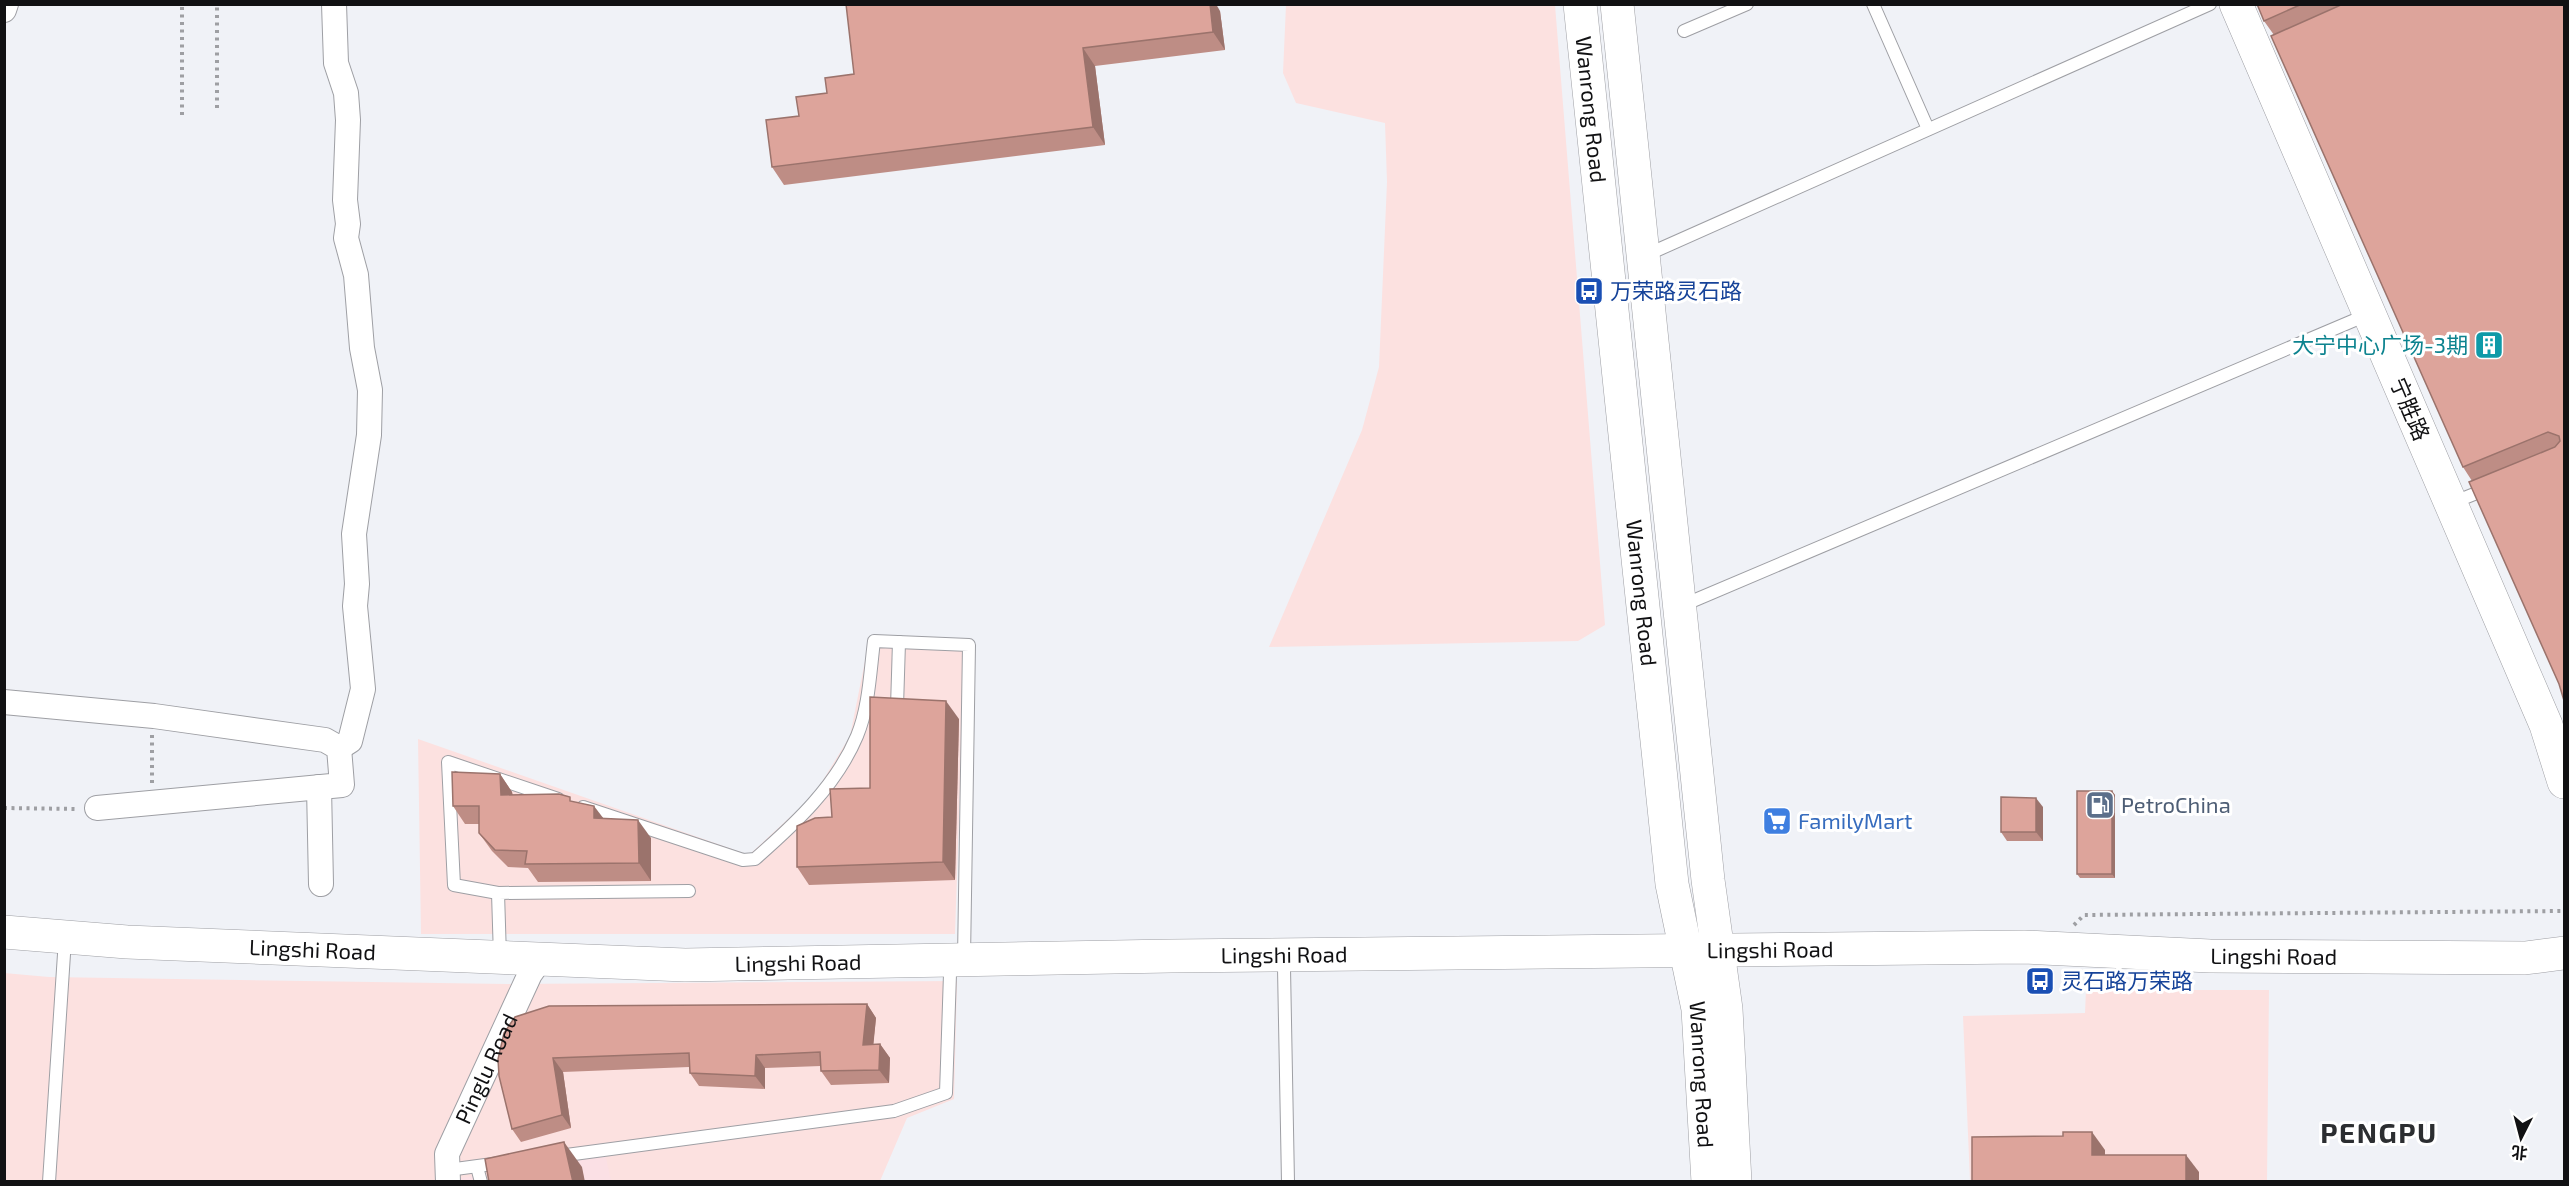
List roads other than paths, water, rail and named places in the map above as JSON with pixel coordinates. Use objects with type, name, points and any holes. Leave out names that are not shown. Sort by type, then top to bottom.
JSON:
[{"type":"main road","name":"Wanrong Road","points":[[1580,4],[1672,884],[1704,958],[1731,1083],[1735,1182]]},
{"type":"main road","name":"Wanrong Road","points":[[1617,4],[1708,880],[1700,1031],[1708,1182]]},
{"type":"main road","name":"宁胜路","points":[[2236,4],[2263,54],[2369,314],[2546,725],[2565,782]]},
{"type":"main road","name":"Lingshi Road","points":[[4,932],[127,942],[500,958],[535,967]]},
{"type":"main road","name":"Lingshi Road","points":[[4,952],[535,967],[685,965],[1284,968],[2052,948],[2210,956],[2525,958],[2565,953]]},
{"type":"main road","name":"Lingshi Road","points":[[957,967],[1704,958],[2031,969],[2519,979],[2565,976]]},
{"type":"street","points":[[4,10],[6,4]]},
{"type":"street","points":[[334,4],[336,63],[346,93],[348,120],[346,238],[356,275],[362,348],[370,390],[369,435],[354,534],[357,584],[355,606],[363,689],[350,741],[339,748]]},
{"type":"street","points":[[4,702],[154,716],[325,740],[339,748]]},
{"type":"street","points":[[97,808],[342,785],[339,748]]},
{"type":"street","points":[[319,787],[321,884]]},
{"type":"street","name":"Pinglu Road","points":[[448,1176],[447,1154],[535,967]]},
{"type":"lane","points":[[1684,31],[1747,4]]},
{"type":"lane","points":[[1873,4],[1928,129]]},
{"type":"lane","points":[[1643,256],[2210,4]]},
{"type":"lane","points":[[1680,606],[2369,314]]},
{"type":"lane","points":[[2451,504],[2503,482]]},
{"type":"lane","points":[[547,1157],[894,1111],[946,1093],[957,967],[969,645],[874,641],[868,693],[857,736],[837,772],[812,806],[755,859],[743,860],[448,762],[454,885],[498,893],[689,891]]},
{"type":"lane","points":[[897,707],[899,642]]},
{"type":"lane","points":[[530,790],[531,806]]},
{"type":"lane","points":[[498,893],[500,958]]},
{"type":"lane","points":[[49,1182],[64,954]]},
{"type":"lane","points":[[1284,968],[1288,1182]]},
{"type":"lane","points":[[448,1176],[477,1167],[512,1162]]},
{"type":"lane","points":[[477,1167],[481,1182]]},
{"type":"place","name":"万荣路灵石路","points":[[1589,291]]},
{"type":"place","name":"大宁中心广场-3期","points":[[2489,345]]},
{"type":"place","name":"PetroChina","points":[[2100,805]]},
{"type":"place","name":"FamilyMart","points":[[1777,821]]},
{"type":"place","name":"灵石路万荣路","points":[[2040,981]]},
{"type":"district","name":"PENGPU","points":[[2379,1133]]}]
